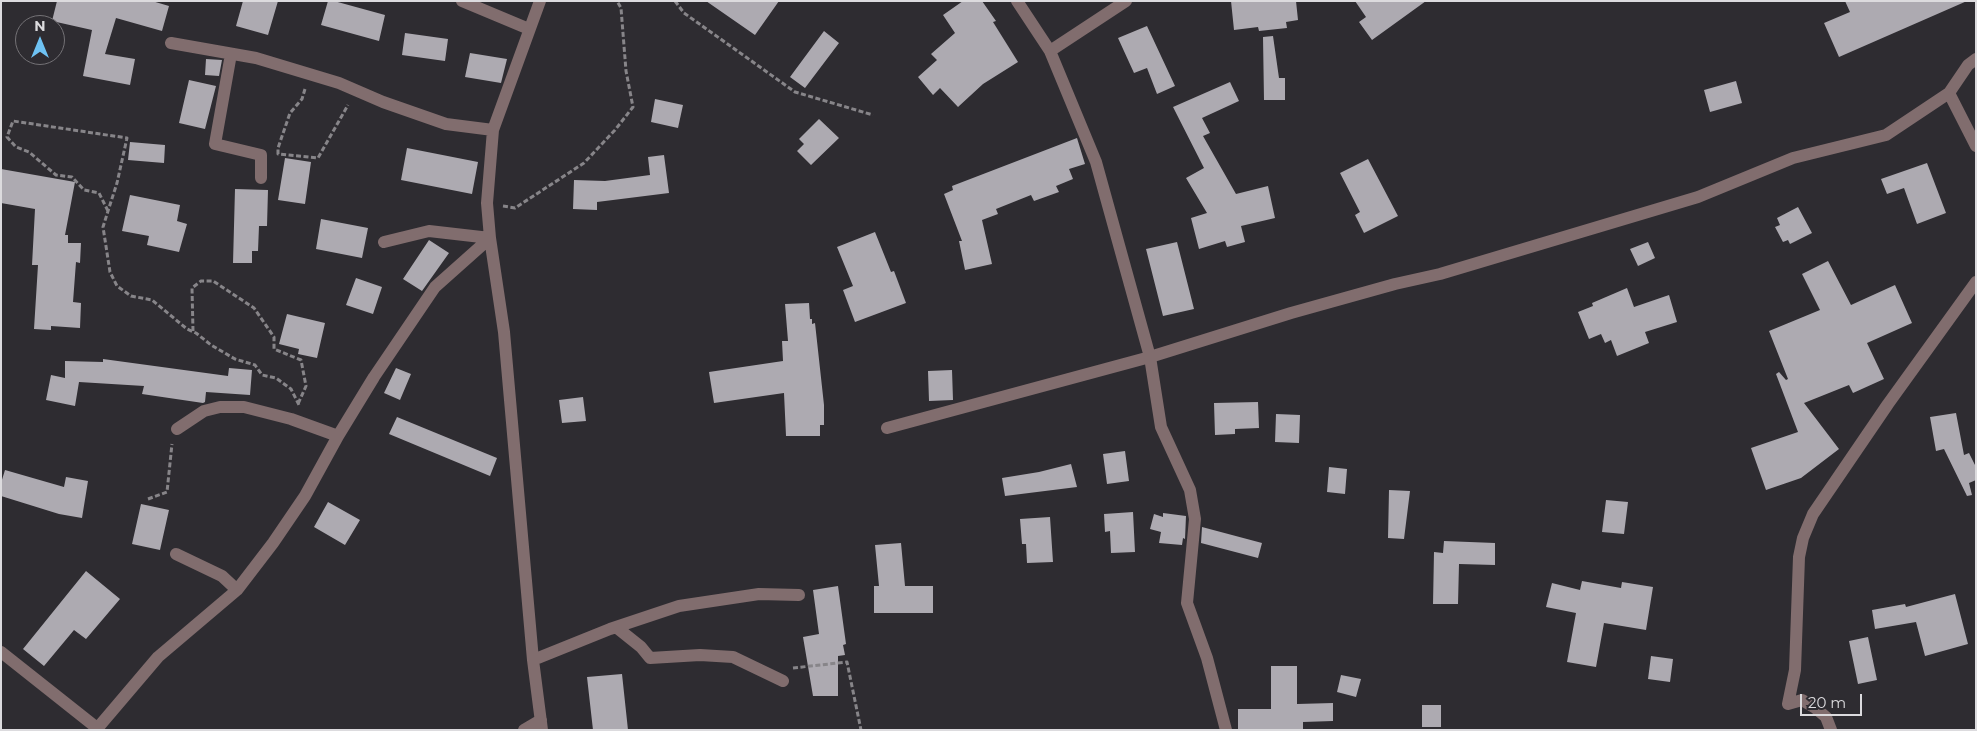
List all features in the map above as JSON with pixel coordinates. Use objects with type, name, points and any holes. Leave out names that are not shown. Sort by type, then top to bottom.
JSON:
[{"type":"street","points":[[462,1],[529,29]]},
{"type":"street","points":[[524,730],[541,725],[533,660],[504,332],[490,238],[487,203],[493,130],[540,1]]},
{"type":"street","points":[[1017,1],[1050,51],[1096,162],[1150,357],[1161,427],[1190,490],[1195,519],[1188,603],[1208,658],[1226,730]]},
{"type":"street","points":[[1050,51],[1126,1]]},
{"type":"street","points":[[170,43],[256,58],[339,83],[446,124],[493,130]]},
{"type":"street","points":[[231,54],[215,144],[260,155],[260,178]]},
{"type":"street","points":[[887,428],[1150,357],[1291,313],[1567,238],[1698,197],[1793,158],[1886,135],[1949,93],[1968,65],[1976,59]]},
{"type":"street","points":[[1949,93],[1976,146]]},
{"type":"street","points":[[384,242],[429,231],[490,238]]},
{"type":"street","points":[[1,652],[96,729],[158,657],[236,590],[273,543],[305,496],[338,436],[374,377],[435,287],[490,238]]},
{"type":"street","points":[[1831,730],[1826,717],[1802,700],[1788,704],[1795,670],[1799,557],[1803,538],[1813,514],[1888,404],[1976,282]]},
{"type":"street","points":[[177,429],[204,411],[220,407],[244,407],[338,436]]},
{"type":"street","points":[[176,554],[222,576],[236,590]]},
{"type":"street","points":[[533,660],[616,627],[679,606],[759,594],[799,595]]},
{"type":"street","points":[[616,627],[641,647],[650,658],[700,655],[734,657],[782,681]]},
{"type":"path","points":[[487,203],[515,208],[584,162],[633,108],[626,71],[621,8],[617,1]]},
{"type":"path","points":[[675,1],[684,13],[795,92],[873,115]]},
{"type":"path","points":[[309,74],[302,100],[290,113],[278,148],[278,154],[318,158],[348,104],[362,93]]},
{"type":"path","points":[[108,211],[99,192],[84,190],[72,177],[56,176],[30,152],[16,147],[7,137],[12,121],[127,138],[108,211],[103,227],[110,272],[117,286],[131,296],[152,300],[192,331],[211,345],[235,359],[255,365],[262,375],[276,378],[291,389],[299,406],[306,386],[301,360],[274,349],[274,337],[254,308],[213,281],[201,281],[192,288],[192,331]]},
{"type":"path","points":[[148,499],[168,492],[171,446],[177,429]]},
{"type":"path","points":[[782,681],[789,668],[848,662],[860,730]]},
{"type":"building","points":[[57,1],[152,1],[169,6],[162,31],[116,18],[105,54],[135,59],[130,85],[83,76],[92,30],[65,24],[65,15],[54,15]]},
{"type":"building","points":[[243,1],[278,1],[268,35],[236,26]]},
{"type":"building","points":[[328,1],[385,15],[379,41],[321,25]]},
{"type":"building","points":[[706,1],[779,1],[755,35]]},
{"type":"building","points":[[963,1],[982,1],[996,21],[993,22],[1018,62],[983,84],[958,107],[940,88],[933,95],[918,77],[937,60],[931,54],[955,33],[943,15]]},
{"type":"building","points":[[1231,1],[1296,1],[1298,20],[1286,22],[1287,28],[1259,31],[1258,27],[1234,30]]},
{"type":"building","points":[[1355,1],[1426,1],[1372,40],[1359,22],[1366,17]]},
{"type":"building","points":[[1845,1],[1967,1],[1839,57],[1824,23],[1850,12]]},
{"type":"building","points":[[1147,26],[1175,86],[1157,94],[1147,68],[1134,73],[1118,38]]},
{"type":"building","points":[[824,31],[839,43],[805,88],[790,77]]},
{"type":"building","points":[[405,33],[448,39],[445,61],[402,55]]},
{"type":"building","points":[[1273,36],[1279,78],[1285,78],[1285,100],[1264,100],[1263,37]]},
{"type":"building","points":[[470,53],[507,59],[501,83],[465,77]]},
{"type":"building","points":[[206,59],[222,60],[219,76],[205,75]]},
{"type":"building","points":[[189,80],[216,86],[205,129],[179,123]]},
{"type":"building","points":[[1736,81],[1742,103],[1710,112],[1704,90]]},
{"type":"building","points":[[1230,82],[1239,101],[1202,118],[1210,133],[1203,136],[1236,194],[1268,186],[1275,218],[1241,226],[1245,242],[1227,247],[1225,241],[1199,249],[1191,218],[1207,213],[1186,178],[1204,168],[1173,107]]},
{"type":"building","points":[[655,99],[683,105],[678,128],[651,122]]},
{"type":"building","points":[[819,119],[839,138],[811,165],[797,151],[804,144],[799,139]]},
{"type":"building","points":[[1077,138],[1085,164],[1069,169],[1073,179],[1056,186],[1059,192],[1034,201],[1031,195],[996,209],[998,214],[982,220],[992,264],[965,270],[959,241],[962,241],[944,194],[953,190],[952,186]]},
{"type":"building","points":[[130,142],[165,145],[164,163],[128,160]]},
{"type":"building","points":[[407,148],[478,162],[472,194],[401,180]]},
{"type":"building","points":[[664,155],[669,193],[597,202],[597,210],[573,209],[574,180],[605,181],[650,175],[648,157]]},
{"type":"building","points":[[285,158],[311,162],[305,204],[278,200]]},
{"type":"building","points":[[1368,159],[1398,216],[1364,233],[1355,215],[1360,212],[1340,173]]},
{"type":"building","points":[[1927,163],[1946,213],[1917,224],[1904,188],[1887,194],[1881,179]]},
{"type":"building","points":[[1,169],[75,182],[65,235],[68,235],[68,243],[81,243],[80,263],[76,262],[73,302],[81,303],[80,328],[51,326],[51,330],[34,329],[38,265],[32,265],[35,209],[1,203]]},
{"type":"building","points":[[235,189],[268,190],[267,226],[259,226],[258,251],[252,251],[252,263],[233,263]]},
{"type":"building","points":[[130,195],[180,205],[177,221],[187,224],[179,252],[147,245],[149,236],[122,231]]},
{"type":"building","points":[[1798,207],[1812,233],[1790,244],[1788,240],[1783,242],[1775,227],[1780,225],[1777,218]]},
{"type":"building","points":[[321,219],[368,228],[362,258],[316,249]]},
{"type":"building","points":[[875,232],[891,272],[894,271],[906,303],[855,322],[843,290],[853,286],[837,247]]},
{"type":"building","points":[[429,240],[449,253],[422,291],[403,279]]},
{"type":"building","points":[[1177,242],[1194,309],[1163,316],[1146,249]]},
{"type":"building","points":[[1648,242],[1655,258],[1638,266],[1630,249]]},
{"type":"building","points":[[1828,261],[1851,305],[1895,285],[1912,323],[1867,343],[1884,379],[1853,393],[1849,385],[1804,403],[1839,449],[1801,478],[1766,490],[1751,448],[1798,432],[1776,374],[1779,372],[1786,380],[1788,379],[1769,331],[1820,310],[1802,274]]},
{"type":"building","points":[[356,278],[382,287],[373,314],[346,305]]},
{"type":"building","points":[[1627,288],[1634,307],[1669,295],[1677,322],[1645,332],[1649,343],[1617,356],[1611,340],[1605,343],[1601,334],[1589,339],[1578,312],[1593,306],[1592,303]]},
{"type":"building","points":[[809,303],[810,319],[812,319],[812,324],[815,323],[824,405],[824,425],[820,425],[820,436],[786,436],[784,393],[714,403],[709,372],[783,361],[782,341],[788,341],[785,304]]},
{"type":"building","points":[[287,314],[325,323],[317,358],[298,354],[299,349],[279,344]]},
{"type":"building","points":[[103,359],[228,376],[229,368],[252,370],[250,395],[206,392],[205,402],[203,403],[142,394],[144,386],[79,382],[75,406],[46,400],[51,375],[65,378],[65,361],[103,362]]},
{"type":"building","points":[[396,368],[411,374],[400,400],[384,393]]},
{"type":"building","points":[[952,370],[953,400],[929,401],[928,371]]},
{"type":"building","points":[[583,397],[586,421],[562,423],[559,400]]},
{"type":"building","points":[[1258,402],[1259,428],[1235,429],[1235,434],[1215,435],[1214,403]]},
{"type":"building","points":[[1956,413],[1964,455],[1969,453],[1976,467],[1976,480],[1969,483],[1972,495],[1967,496],[1944,449],[1936,451],[1930,417]]},
{"type":"building","points":[[1276,414],[1300,415],[1299,443],[1275,442]]},
{"type":"building","points":[[397,417],[497,458],[490,476],[389,434]]},
{"type":"building","points":[[1125,451],[1129,481],[1107,484],[1103,454]]},
{"type":"building","points":[[1071,464],[1077,487],[1005,496],[1002,478]]},
{"type":"building","points":[[1329,467],[1347,469],[1345,494],[1327,492]]},
{"type":"building","points":[[5,470],[64,487],[66,477],[88,481],[82,518],[59,514],[1,496],[1,483]]},
{"type":"building","points":[[1389,490],[1410,491],[1404,539],[1388,538]]},
{"type":"building","points":[[1606,500],[1628,502],[1624,534],[1602,532]]},
{"type":"building","points":[[328,502],[360,520],[345,545],[314,527]]},
{"type":"building","points":[[141,504],[169,510],[160,550],[132,544]]},
{"type":"building","points":[[1133,512],[1135,552],[1111,553],[1110,531],[1105,532],[1104,514]]},
{"type":"building","points":[[1163,513],[1186,516],[1185,539],[1183,538],[1182,545],[1159,543],[1161,532],[1150,529],[1154,514],[1163,517]]},
{"type":"building","points":[[1050,517],[1053,562],[1027,563],[1026,544],[1022,544],[1020,519]]},
{"type":"building","points":[[1202,527],[1262,543],[1258,558],[1201,543]]},
{"type":"building","points":[[1444,541],[1495,543],[1495,565],[1459,564],[1458,604],[1433,604],[1434,552],[1443,553]]},
{"type":"building","points":[[901,543],[905,586],[933,586],[933,613],[874,613],[874,586],[879,586],[875,545]]},
{"type":"building","points":[[86,571],[120,599],[86,639],[74,630],[44,666],[23,649]]},
{"type":"building","points":[[1582,581],[1621,588],[1622,582],[1653,587],[1646,630],[1604,623],[1596,667],[1567,662],[1576,613],[1546,607],[1552,583],[1580,590]]},
{"type":"building","points":[[838,586],[846,644],[843,645],[845,655],[838,656],[838,696],[813,696],[803,637],[819,634],[813,590]]},
{"type":"building","points":[[1955,594],[1968,644],[1925,656],[1916,622],[1875,629],[1872,610],[1905,604],[1906,607]]},
{"type":"building","points":[[1868,637],[1877,680],[1858,684],[1849,641]]},
{"type":"building","points":[[1651,656],[1673,659],[1670,682],[1648,679]]},
{"type":"building","points":[[1271,666],[1297,666],[1297,704],[1333,703],[1333,721],[1303,722],[1303,730],[1238,730],[1238,709],[1271,709]]},
{"type":"building","points":[[622,674],[628,730],[593,730],[587,677]]},
{"type":"building","points":[[1341,675],[1361,679],[1356,697],[1337,692]]},
{"type":"building","points":[[1422,705],[1441,705],[1441,727],[1422,727]]}]
